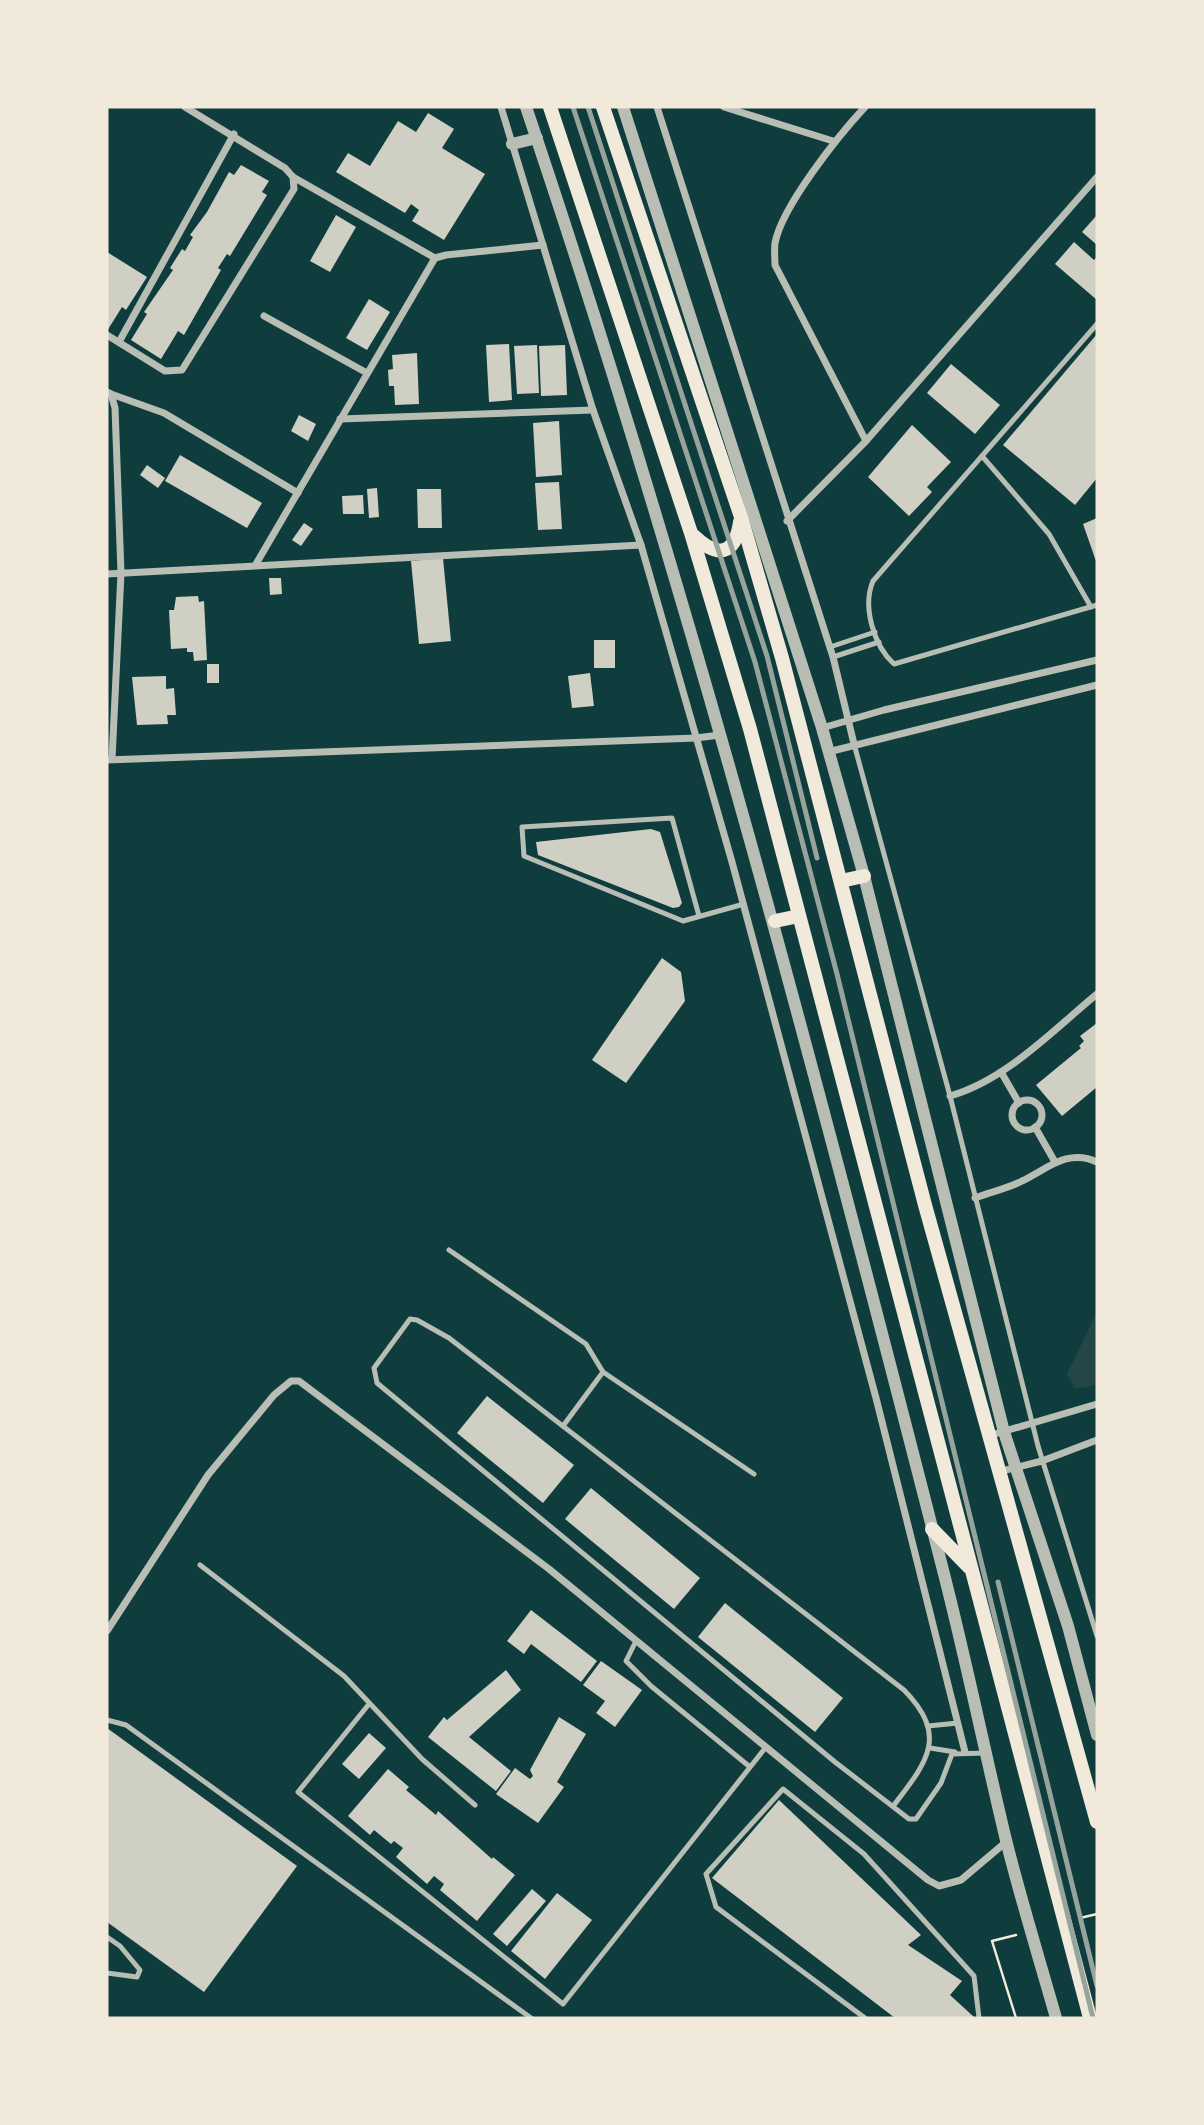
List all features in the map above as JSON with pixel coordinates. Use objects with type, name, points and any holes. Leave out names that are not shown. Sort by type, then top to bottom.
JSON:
[{"type":"main road","points":[[550,107],[691,533],[744,706],[1090,2018]]},
{"type":"main road","points":[[603,107],[741,517],[988,1436],[1097,1822]]},
{"type":"main road","points":[[691,533],[706,547],[720,552],[732,547],[738,538],[741,517]]},
{"type":"main road","points":[[841,881],[864,876]]},
{"type":"main road","points":[[775,921],[799,916]]},
{"type":"main road","points":[[932,1529],[970,1568]]},
{"type":"street","points":[[185,107],[234,134],[293,177],[435,258]]},
{"type":"street","points":[[501,107],[593,410],[641,545],[744,904],[872,1385],[965,1752]]},
{"type":"street","points":[[526,107],[569,233],[775,921],[932,1529],[1006,1842],[1056,2018]]},
{"type":"street","points":[[623,107],[822,728],[864,876],[1004,1432],[1068,1626],[1097,1735]]},
{"type":"street","points":[[657,107],[830,647],[854,744]]},
{"type":"street","points":[[724,107],[833,141]]},
{"type":"street","points":[[865,107],[833,141],[779,229],[774,245],[775,265],[866,441]]},
{"type":"street","points":[[119,342],[234,134]]},
{"type":"street","points":[[512,144],[537,138]]},
{"type":"street","points":[[107,335],[164,371],[182,370],[294,189],[293,177]]},
{"type":"street","points":[[788,521],[866,441],[1097,177]]},
{"type":"street","points":[[256,564],[435,258],[446,254],[543,245]]},
{"type":"street","points":[[264,316],[367,373]]},
{"type":"street","points":[[109,393],[115,408],[121,573],[109,759],[720,735]]},
{"type":"street","points":[[109,393],[164,413],[298,493]]},
{"type":"street","points":[[340,419],[593,410]]},
{"type":"street","points":[[107,574],[641,545]]},
{"type":"street","points":[[822,728],[849,719],[1097,660]]},
{"type":"street","points":[[828,752],[1097,685]]},
{"type":"street","points":[[950,1096],[972,1090],[1001,1072],[1097,994]]},
{"type":"street","points":[[1001,1072],[1019,1102]]},
{"type":"street","points":[[1028,1101],[1040,1110],[1041,1119],[1035,1127],[1026,1130],[1014,1124],[1013,1110],[1019,1102],[1028,1101]]},
{"type":"street","points":[[1035,1127],[1055,1162]]},
{"type":"street","points":[[975,1198],[1020,1182],[1069,1157],[1088,1157],[1097,1162]]},
{"type":"street","points":[[107,1631],[208,1475],[274,1395],[291,1381],[299,1381],[541,1563],[928,1880],[939,1886],[961,1881],[1006,1842]]},
{"type":"street","points":[[988,1436],[1097,1404]]},
{"type":"street","points":[[998,1472],[1042,1461],[1097,1440]]},
{"type":"lane","points":[[982,456],[1049,534],[1094,606],[905,664],[894,664],[884,655],[875,632],[868,600],[873,581],[1097,324]]},
{"type":"lane","points":[[830,647],[875,632]]},
{"type":"lane","points":[[833,657],[879,642]]},
{"type":"lane","points":[[854,744],[950,1096],[1042,1461],[1097,1636]]},
{"type":"lane","points":[[699,916],[672,818],[522,827],[524,856],[684,921],[744,904]]},
{"type":"lane","points":[[449,1250],[586,1344],[603,1372],[754,1475]]},
{"type":"lane","points":[[894,1805],[920,1772],[930,1748],[929,1726],[914,1699],[897,1683],[449,1338],[417,1320],[410,1319],[403,1326],[374,1368],[377,1383],[388,1394],[835,1762],[909,1819],[916,1819],[937,1790],[955,1752]]},
{"type":"lane","points":[[563,1426],[603,1372]]},
{"type":"lane","points":[[200,1565],[344,1676],[422,1759],[475,1805]]},
{"type":"lane","points":[[636,1641],[626,1661],[651,1686],[750,1767]]},
{"type":"lane","points":[[369,1704],[298,1792],[563,2004],[766,1748]]},
{"type":"lane","points":[[107,1720],[126,1725],[531,2018]]},
{"type":"lane","points":[[929,1726],[958,1723]]},
{"type":"lane","points":[[930,1748],[955,1752],[986,1752]]},
{"type":"lane","points":[[865,2018],[716,1907],[706,1874],[783,1788],[864,1854],[974,1976],[979,2018]]},
{"type":"lane","points":[[107,1937],[120,1946],[140,1970],[137,1977],[107,1973]]},
{"type":"path","points":[[992,1941],[1016,2018]]},
{"type":"shaded area","points":[[1097,1312],[1097,1385],[1075,1389],[1067,1374]]},
{"type":"building","points":[[428,113],[454,129],[442,148],[485,174],[444,240],[412,221],[419,210],[411,204],[405,213],[336,172],[348,153],[370,166],[398,121],[416,132]]},
{"type":"building","points":[[241,165],[269,181],[262,192],[267,195],[230,256],[227,254],[218,268],[221,270],[184,335],[178,331],[161,359],[131,340],[147,314],[144,312],[173,270],[170,268],[182,249],[185,251],[193,237],[190,235],[207,212],[229,172],[234,175]]},
{"type":"building","points":[[336,215],[356,227],[330,272],[310,261]]},
{"type":"building","points":[[1097,215],[1097,245],[1082,232]]},
{"type":"building","points":[[1074,242],[1094,260],[1097,257],[1097,300],[1055,264]]},
{"type":"building","points":[[107,252],[147,277],[126,310],[122,307],[107,331]]},
{"type":"building","points":[[369,299],[390,312],[367,350],[346,338]]},
{"type":"building","points":[[1097,334],[1097,478],[1075,505],[1003,445]]},
{"type":"building","points":[[509,344],[512,400],[489,402],[486,345]]},
{"type":"building","points":[[537,345],[539,393],[517,394],[514,346]]},
{"type":"building","points":[[565,345],[567,395],[541,396],[539,346]]},
{"type":"building","points":[[417,353],[419,404],[395,405],[394,386],[389,386],[388,370],[393,369],[392,355]]},
{"type":"building","points":[[951,364],[1000,405],[975,434],[927,393]]},
{"type":"building","points":[[299,415],[316,424],[308,441],[291,431]]},
{"type":"building","points":[[559,421],[562,475],[536,477],[533,423]]},
{"type":"building","points":[[912,425],[951,462],[927,487],[932,492],[909,516],[868,477]]},
{"type":"building","points":[[180,455],[262,503],[247,528],[165,481]]},
{"type":"building","points":[[147,465],[165,478],[158,488],[140,475]]},
{"type":"building","points":[[559,482],[562,529],[538,530],[535,483]]},
{"type":"building","points":[[377,488],[379,517],[369,518],[367,489]]},
{"type":"building","points":[[417,489],[441,489],[442,528],[418,528]]},
{"type":"building","points":[[363,495],[364,514],[343,514],[342,496]]},
{"type":"building","points":[[1097,518],[1097,564],[1083,524]]},
{"type":"building","points":[[304,523],[313,529],[301,546],[292,540]]},
{"type":"building","points":[[443,558],[451,641],[419,644],[411,561]]},
{"type":"building","points":[[269,578],[281,578],[282,594],[270,595]]},
{"type":"building","points":[[198,596],[199,602],[204,601],[207,660],[194,661],[193,652],[187,652],[187,648],[171,649],[169,610],[174,610],[176,597]]},
{"type":"building","points":[[594,640],[615,640],[615,668],[594,668]]},
{"type":"building","points":[[207,664],[219,664],[219,683],[207,683]]},
{"type":"building","points":[[590,673],[594,706],[572,708],[568,676]]},
{"type":"building","points":[[166,676],[166,689],[174,688],[176,715],[167,715],[168,724],[137,725],[132,677]]},
{"type":"building","points":[[651,829],[660,832],[682,903],[679,907],[673,908],[538,855],[536,842]]},
{"type":"building","points":[[662,958],[681,972],[685,1001],[626,1083],[592,1060]]},
{"type":"building","points":[[1097,1023],[1097,1087],[1062,1116],[1036,1085],[1081,1048],[1079,1046],[1084,1041],[1080,1036]]},
{"type":"building","points":[[487,1396],[574,1465],[543,1503],[457,1433]]},
{"type":"building","points":[[591,1488],[700,1578],[674,1609],[565,1519]]},
{"type":"building","points":[[725,1603],[843,1698],[815,1732],[698,1637]]},
{"type":"building","points":[[531,1610],[597,1661],[581,1682],[531,1644],[524,1654],[507,1641]]},
{"type":"building","points":[[601,1661],[642,1690],[615,1727],[596,1713],[605,1701],[583,1685]]},
{"type":"building","points":[[506,1670],[521,1690],[469,1737],[511,1771],[496,1791],[428,1737],[444,1717],[447,1720]]},
{"type":"building","points":[[559,1717],[586,1734],[557,1782],[564,1787],[538,1823],[496,1794],[515,1768],[530,1779],[533,1776],[530,1770]]},
{"type":"building","points":[[107,1728],[297,1866],[204,1992],[107,1922]]},
{"type":"building","points":[[369,1733],[386,1748],[359,1779],[342,1764]]},
{"type":"building","points":[[388,1769],[409,1787],[406,1790],[436,1815],[438,1811],[492,1859],[493,1857],[515,1875],[477,1921],[440,1890],[444,1884],[434,1876],[427,1884],[396,1857],[403,1848],[394,1841],[391,1844],[374,1830],[370,1835],[348,1816]]},
{"type":"building","points":[[779,1800],[921,1935],[908,1945],[962,1981],[950,1995],[974,2017],[895,2018],[712,1878]]},
{"type":"building","points":[[532,1889],[546,1901],[507,1946],[493,1934]]},
{"type":"building","points":[[557,1893],[592,1920],[545,1979],[511,1951]]},
{"type":"railway","points":[[573,107],[755,662],[837,974],[1093,2018]]},
{"type":"railway","points":[[588,107],[767,656],[817,858]]},
{"type":"railway","points":[[998,1582],[1097,1986]]}]
